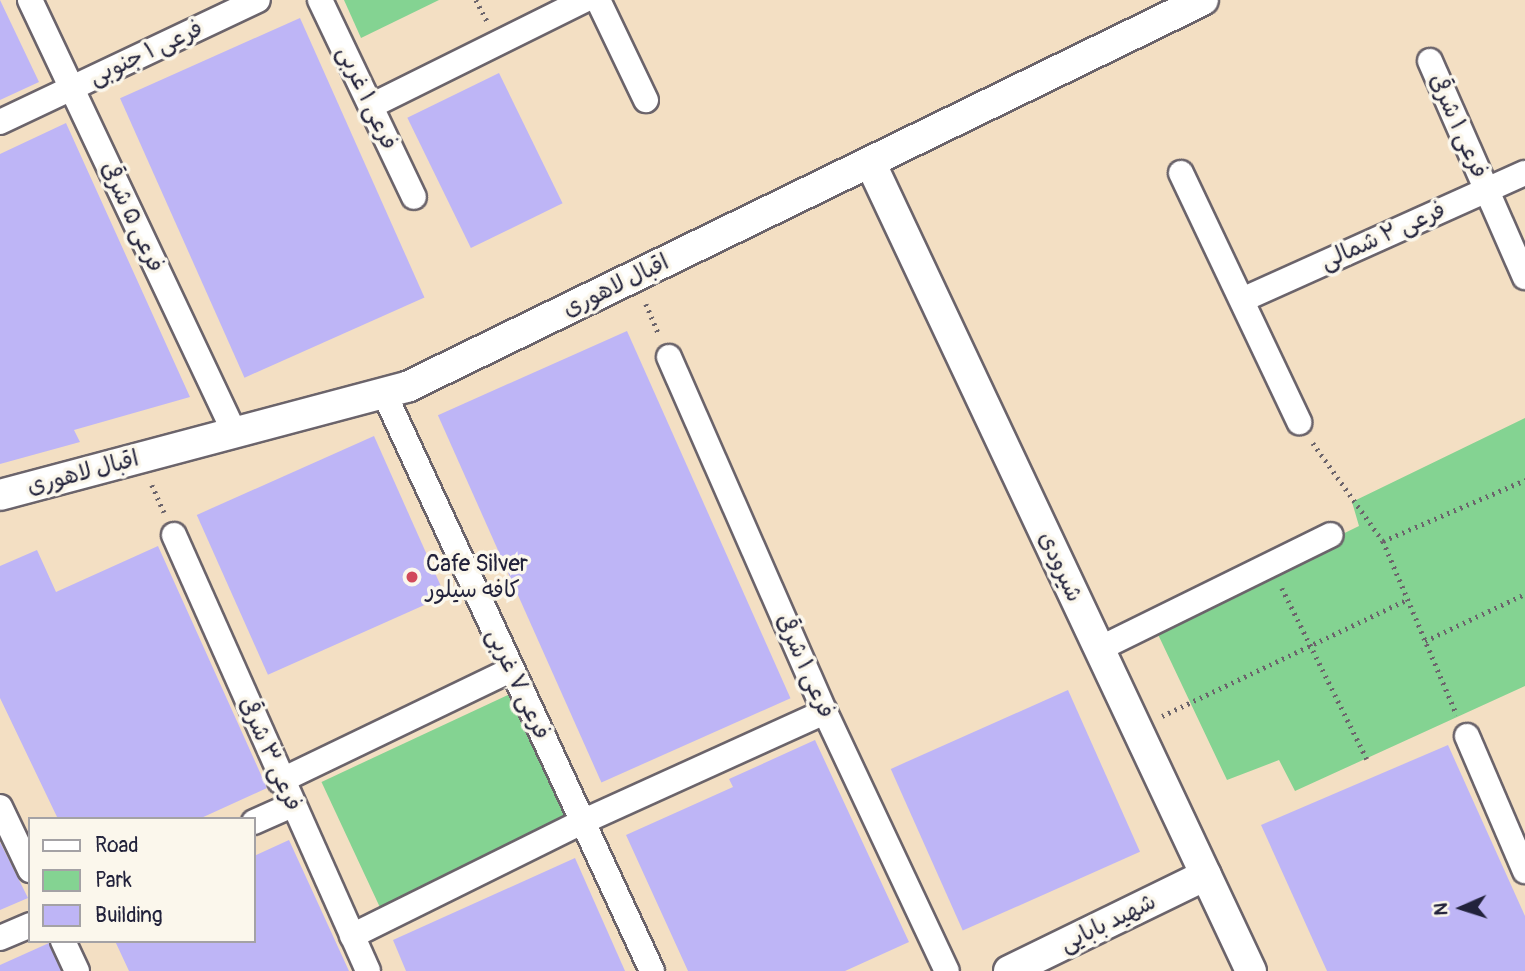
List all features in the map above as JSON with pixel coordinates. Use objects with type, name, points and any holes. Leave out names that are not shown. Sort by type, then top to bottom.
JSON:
[{"type":"street","name":"فرعی ۵ شرقی","points":[[30,0],[235,433]]},
{"type":"street","name":"فرعی ۱ جنوبی","points":[[0,122],[258,0]]},
{"type":"street","name":"فرعی ۱ غربی","points":[[320,0],[414,197]]},
{"type":"street","points":[[370,106],[585,0]]},
{"type":"street","points":[[598,0],[646,100]]},
{"type":"street","name":"اقبال لاهوری","points":[[0,495],[407,387],[1190,3]]},
{"type":"street","name":"فرعی ۱ شرقی","points":[[1430,61],[1486,190]]},
{"type":"street","name":"شیرودی","points":[[870,162],[1251,971]]},
{"type":"street","points":[[1181,173],[1299,422]]},
{"type":"street","name":"فرعی ۲ شمالی","points":[[1242,300],[1525,173]]},
{"type":"street","points":[[1486,190],[1525,277]]},
{"type":"street","name":"فرعی ۱ شرقی","points":[[669,357],[825,712],[947,971]]},
{"type":"street","name":"فرعی ۷ غربی","points":[[384,393],[652,971]]},
{"type":"street","name":"فرعی ۳ شرقی","points":[[174,535],[280,781],[369,971]]},
{"type":"street","points":[[1099,649],[1331,535]]},
{"type":"street","points":[[280,781],[511,670]]},
{"type":"street","points":[[352,936],[582,822],[825,712]]},
{"type":"street","points":[[1467,736],[1525,871]]},
{"type":"street","points":[[256,821],[292,805]]},
{"type":"street","points":[[0,807],[28,866]]},
{"type":"street","name":"شهید بابایی","points":[[1009,971],[1052,962],[1206,876]]},
{"type":"street","points":[[0,938],[28,926]]},
{"type":"street","points":[[64,943],[77,971]]},
{"type":"path","points":[[634,277],[669,357]]},
{"type":"path","points":[[1299,422],[1382,541],[1467,736]]},
{"type":"path","points":[[140,458],[174,535]]},
{"type":"path","points":[[1382,541],[1525,480]]},
{"type":"path","points":[[1278,579],[1367,759]]},
{"type":"path","points":[[1426,641],[1525,594]]},
{"type":"path","points":[[1136,728],[1408,599]]},
{"type":"green space","points":[[344,0],[439,0],[361,38]]},
{"type":"green space","points":[[1525,418],[1525,686],[1295,791],[1279,760],[1227,780],[1154,626],[1359,526],[1352,502]]},
{"type":"green space","points":[[510,694],[568,819],[380,907],[321,782]]},
{"type":"building","points":[[0,0],[39,82],[0,100]]},
{"type":"building","points":[[300,18],[424,298],[244,378],[120,98]]},
{"type":"building","points":[[499,73],[563,203],[471,248],[407,118]]},
{"type":"building","points":[[66,123],[190,397],[74,430],[80,442],[0,464],[0,154]]},
{"type":"building","points":[[627,331],[791,698],[601,782],[438,415]]},
{"type":"building","points":[[374,436],[445,596],[268,675],[197,515]]},
{"type":"building","points":[[158,546],[267,788],[203,817],[57,817],[0,698],[0,566],[37,550],[56,592]]},
{"type":"building","points":[[1068,690],[1140,852],[963,931],[891,769]]},
{"type":"building","points":[[815,740],[909,942],[845,971],[688,971],[626,835],[733,787],[729,779]]},
{"type":"building","points":[[1448,745],[1525,916],[1525,971],[1327,971],[1261,825]]},
{"type":"building","points":[[289,840],[349,971],[129,971],[116,943],[256,943],[256,855]]},
{"type":"building","points":[[0,842],[28,898],[0,910]]},
{"type":"building","points":[[575,858],[625,971],[406,971],[393,940]]},
{"type":"building","points":[[49,943],[61,971],[0,971],[0,965]]},
{"type":"place","name":"Cafe Silver کافه سیلور","points":[[412,577]]}]
